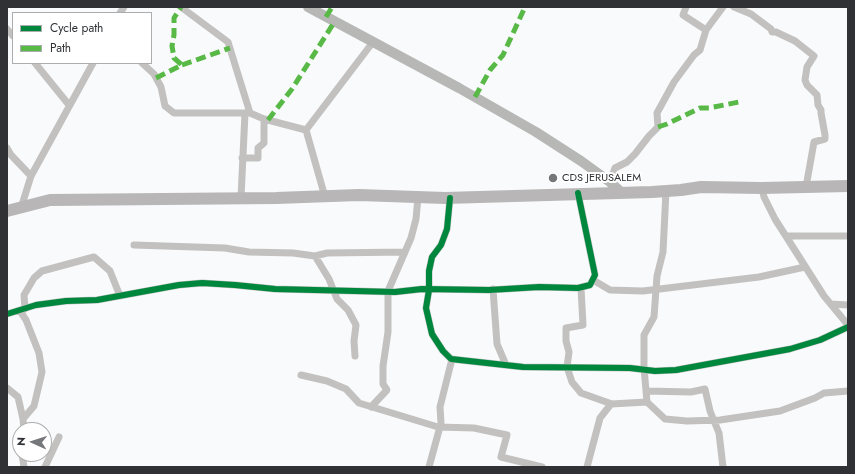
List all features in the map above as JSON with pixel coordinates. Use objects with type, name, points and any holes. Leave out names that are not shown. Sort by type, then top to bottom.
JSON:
[{"type":"highway","points":[[7,211],[50,200],[325,197],[374,195],[450,198],[578,193],[622,193],[666,191],[701,187],[762,188],[848,186]]},
{"type":"main road","points":[[308,7],[459,88],[536,132],[582,161],[622,193]]},
{"type":"street","points":[[181,7],[228,42],[248,113],[242,158],[241,198]]},
{"type":"street","points":[[686,7],[683,15],[706,30]]},
{"type":"street","points":[[610,182],[615,168],[627,162],[658,126],[657,113],[674,82],[694,54],[700,50],[706,30],[724,7]]},
{"type":"street","points":[[734,7],[751,14],[771,29],[772,32],[776,32],[795,41],[814,56],[807,67],[806,80],[807,85],[817,95],[818,105],[821,110],[825,139],[814,142],[806,187]]},
{"type":"street","points":[[306,130],[373,42]]},
{"type":"street","points":[[36,64],[69,105]]},
{"type":"street","points":[[21,208],[31,176],[91,64]]},
{"type":"street","points":[[143,64],[154,74],[162,87],[165,106],[174,113],[248,113],[264,119],[306,130]]},
{"type":"street","points":[[242,158],[258,158],[258,148],[264,143],[264,119]]},
{"type":"street","points":[[306,130],[325,197]]},
{"type":"street","points":[[7,148],[11,155],[31,176]]},
{"type":"street","points":[[450,198],[447,229],[441,245],[432,257],[429,271],[429,290],[426,308],[432,334],[443,351],[452,359],[523,367],[630,368],[655,371],[676,370],[790,349],[820,340],[848,326],[824,296],[775,219],[762,188]]},
{"type":"street","points":[[666,191],[663,252],[657,276],[654,317],[644,335],[644,370],[647,402],[665,419],[687,421],[714,420],[780,411],[815,398],[824,393],[848,391]]},
{"type":"street","points":[[7,314],[36,305],[66,301],[97,300],[179,285],[202,283],[275,289],[388,291],[539,287],[581,288],[590,285],[595,275],[578,193]]},
{"type":"street","points":[[372,407],[387,390],[383,384],[383,366],[388,332],[388,291],[406,252],[416,219],[418,197]]},
{"type":"street","points":[[786,236],[848,236]]},
{"type":"street","points":[[134,245],[225,248],[249,252],[293,253],[315,256],[327,253],[406,252]]},
{"type":"street","points":[[23,419],[34,406],[42,372],[39,353],[23,310],[24,295],[34,278],[42,272],[94,256],[110,272],[120,296]]},
{"type":"street","points":[[315,256],[329,278],[337,299],[348,310],[356,325],[354,341],[355,356]]},
{"type":"street","points":[[593,280],[610,290],[644,291],[759,277],[805,266]]},
{"type":"street","points":[[581,288],[584,325],[566,328],[566,341],[569,352],[567,367],[572,382],[581,393],[612,404],[647,402]]},
{"type":"street","points":[[494,289],[497,344],[506,365]]},
{"type":"street","points":[[831,304],[848,305]]},
{"type":"street","points":[[429,467],[441,423],[440,407],[452,359]]},
{"type":"street","points":[[301,375],[327,381],[346,389],[359,403],[440,427],[474,428],[507,435],[500,457],[542,467]]},
{"type":"street","points":[[7,388],[18,397],[23,422]]},
{"type":"street","points":[[646,391],[691,392],[705,389],[710,411],[719,433],[723,467]]},
{"type":"street","points":[[587,467],[600,418],[612,404]]},
{"type":"street","points":[[45,467],[59,437]]},
{"type":"marked path","points":[[156,78],[182,65],[174,58],[172,46],[174,35],[174,18],[181,7]]},
{"type":"marked path","points":[[326,17],[332,7]]},
{"type":"marked path","points":[[475,97],[490,70],[503,55],[525,7]]},
{"type":"marked path","points":[[268,120],[292,89],[335,21]]},
{"type":"marked path","points":[[182,65],[230,48]]},
{"type":"marked path","points":[[658,127],[700,108],[709,108],[739,102]]},
{"type":"cycle path","points":[[7,314],[36,305],[66,301],[97,300],[179,285],[202,283],[275,289],[395,292],[422,289],[489,290],[539,287],[578,288],[590,285],[595,275],[578,193]]},
{"type":"cycle path","points":[[450,198],[447,229],[441,245],[432,257],[429,271],[429,290],[426,308],[432,334],[443,351],[451,359],[523,367],[630,368],[655,371],[676,370],[790,349],[820,340],[848,327]]},
{"type":"place","name":"CDS JERUSALEM","points":[[553,178]]}]
